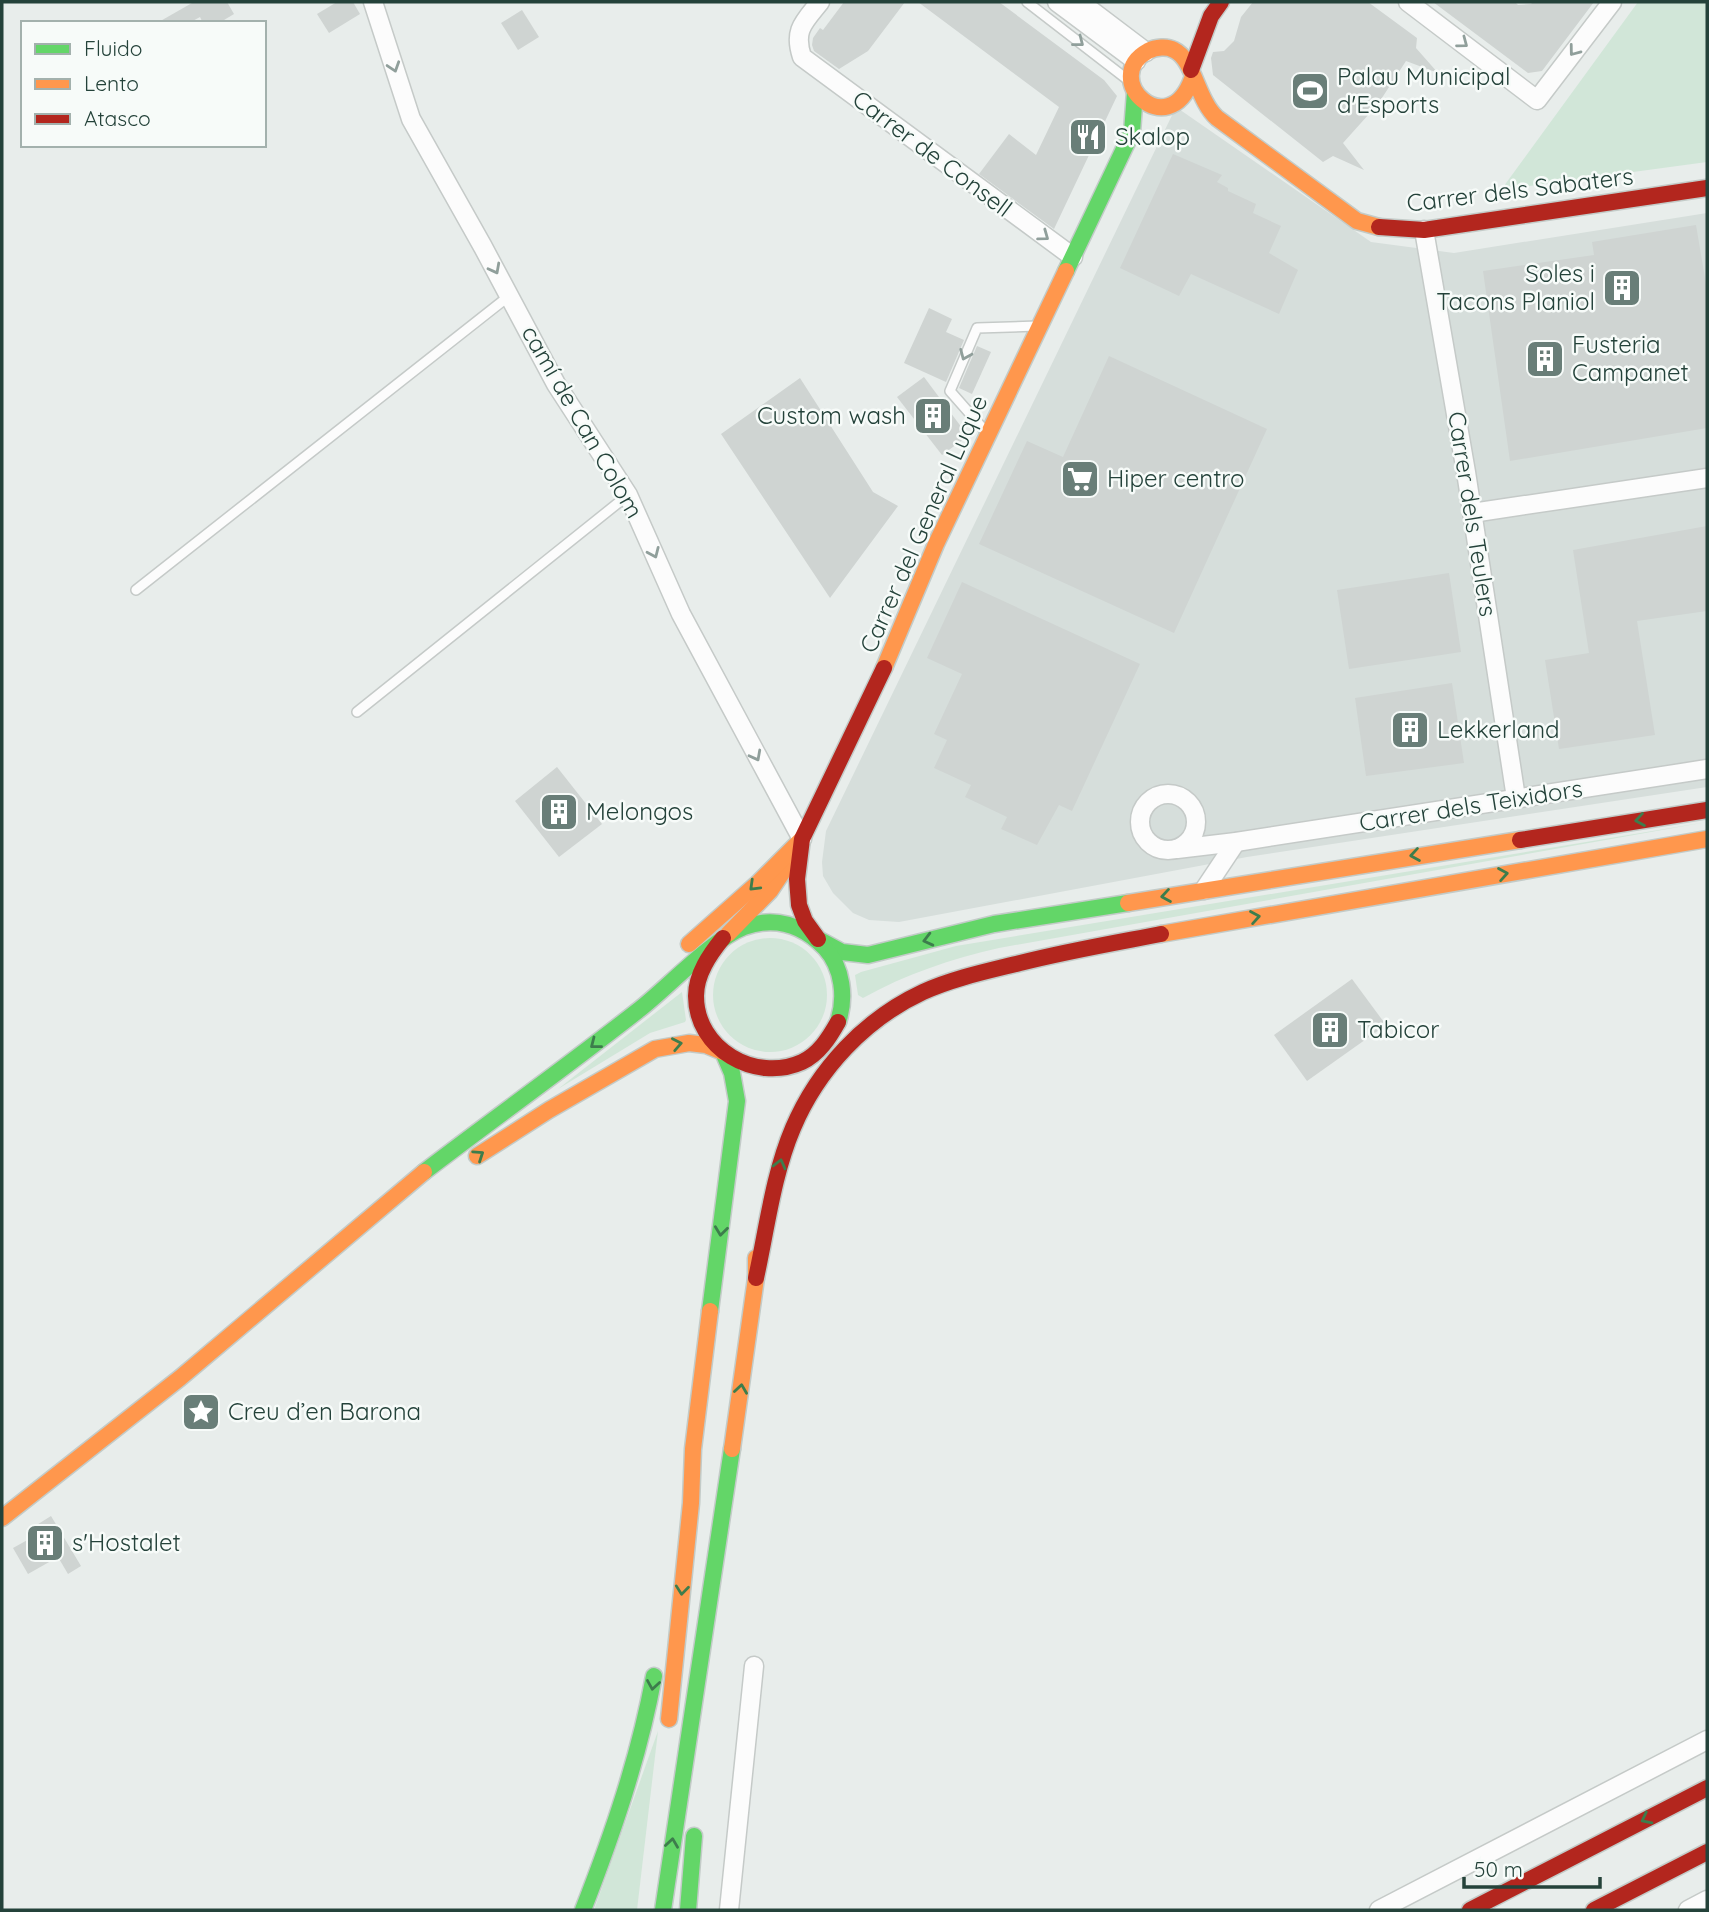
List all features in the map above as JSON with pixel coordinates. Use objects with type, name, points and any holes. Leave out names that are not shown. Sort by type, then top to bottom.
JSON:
[{"type":"main road","points":[[1132,132],[1187,94],[1211,16],[1221,2]]},
{"type":"main road","points":[[1208,109],[1150,106],[1133,87],[1131,75],[1148,54],[1211,16]]},
{"type":"main road","points":[[1148,54],[1177,51],[1188,63],[1191,75]]},
{"type":"main road","name":"Carrer dels Sabaters","points":[[1191,75],[1208,109],[1357,221],[1372,227],[1424,230],[1707,188]]},
{"type":"main road","name":"Carrer del General Luque","points":[[818,939],[805,921],[799,905],[797,879],[802,839],[857,726],[936,544],[1132,132],[1133,87]]},
{"type":"main road","points":[[668,1733],[690,1516],[693,1449],[737,1101],[732,1073],[723,1052],[704,1029],[696,998],[703,966],[723,939],[752,924],[772,922],[792,925],[841,954],[868,955],[994,924],[1707,810]]},
{"type":"main road","points":[[2,1518],[128,1419],[359,1229],[400,1191],[575,1060],[667,987],[723,939],[771,891],[802,839]]},
{"type":"main road","points":[[675,955],[726,912],[802,839]]},
{"type":"main road","points":[[663,1910],[712,1570],[732,1457],[756,1278],[786,1141],[801,1109],[825,1072],[842,1052],[896,1006],[935,986],[982,972],[1091,947],[1707,839]]},
{"type":"main road","points":[[818,939],[837,963],[845,992],[842,1013],[829,1040]]},
{"type":"main road","points":[[793,1086],[814,1055],[829,1040],[857,1014],[887,996],[945,970],[1009,956],[1091,947]]},
{"type":"main road","points":[[400,1191],[424,1161],[503,1101],[615,1007]]},
{"type":"main road","points":[[465,1164],[549,1110],[655,1049],[670,1044],[695,1041],[752,1067],[774,1069],[796,1065],[814,1055]]},
{"type":"main road","points":[[756,1278],[757,1226],[766,1165],[774,1133]]},
{"type":"main road","points":[[359,1229],[408,1204],[431,1188]]},
{"type":"main road","points":[[664,1613],[681,1500],[693,1449]]},
{"type":"main road","points":[[703,1750],[723,1572],[732,1457]]},
{"type":"main road","points":[[583,1910],[637,1756],[656,1663]]},
{"type":"main road","points":[[1470,1910],[1707,1788]]},
{"type":"main road","points":[[688,1910],[696,1817]]},
{"type":"main road","points":[[1594,1910],[1707,1852]]},
{"type":"street","name":"camí de Can Colom","points":[[373,2],[411,119],[556,384],[628,495],[681,614],[802,839]]},
{"type":"street","name":"Carrer de Consell","points":[[820,2],[799,29],[798,46],[802,57],[1073,257]]},
{"type":"street","points":[[1057,2],[1148,54]]},
{"type":"street","points":[[1080,2],[1148,54]]},
{"type":"street","points":[[1408,2],[1537,100],[1612,2]]},
{"type":"street","name":"Carrer dels Teulers","points":[[1424,230],[1516,797]]},
{"type":"street","points":[[1472,513],[1707,478]]},
{"type":"street","name":"Carrer dels Teixidors","points":[[1177,849],[1707,769]]},
{"type":"street","points":[[1195,812],[1195,830],[1191,838],[1177,849],[1158,848],[1144,836],[1141,827],[1143,808],[1149,801],[1167,794],[1184,799],[1195,812],[1208,831],[1236,842],[1204,890]]},
{"type":"street","points":[[729,1910],[754,1665]]},
{"type":"street","points":[[1379,1910],[1707,1740]]},
{"type":"street","points":[[1688,1910],[1707,1900]]},
{"type":"lane","points":[[1027,2],[1133,87]]},
{"type":"lane","points":[[136,590],[509,296]]},
{"type":"lane","points":[[988,434],[950,391],[977,327],[1040,326]]},
{"type":"lane","points":[[357,712],[628,495]]},
{"type":"shaded area","points":[[1176,107],[1371,242],[1454,253],[1707,213],[1707,787],[1247,857],[899,922],[869,920],[853,913],[833,893],[823,876],[826,831]]},
{"type":"green space","points":[[1638,2],[1707,2],[1707,162],[1501,190]]},
{"type":"green space","points":[[1707,822],[999,948],[929,968],[863,998],[858,995],[855,975],[861,972],[956,946]]},
{"type":"green space","points":[[770,938],[792,942],[811,954],[823,973],[827,995],[823,1017],[811,1036],[792,1048],[770,1052],[748,1048],[729,1036],[717,1017],[713,995],[717,973],[729,954],[748,942]]},
{"type":"green space","points":[[682,992],[685,1022],[650,1033],[558,1089]]},
{"type":"green space","points":[[658,1731],[637,1910],[594,1910]]},
{"type":"building","points":[[227,2],[234,14],[222,21],[202,21],[200,17],[193,21],[160,21],[192,3]]},
{"type":"building","points":[[337,2],[353,2],[360,14],[329,33],[317,14]]},
{"type":"building","points":[[844,2],[905,2],[868,51],[839,69],[814,51],[812,45],[820,28],[823,30]]},
{"type":"building","points":[[918,2],[999,2],[1104,80],[1117,96],[1054,229],[979,174],[1009,134],[1036,155],[1059,107]]},
{"type":"building","name":"Palau Municipal d'Esports","points":[[1253,2],[1368,2],[1417,38],[1416,48],[1438,73],[1406,61],[1378,104],[1343,143],[1364,170],[1333,156],[1323,162],[1213,75],[1213,52],[1224,51],[1234,41],[1241,17]]},
{"type":"building","points":[[1433,2],[1515,2],[1518,5],[1533,2],[1594,2],[1542,71],[1528,73]]},
{"type":"building","points":[[522,10],[539,37],[518,50],[501,23]]},
{"type":"building","points":[[1173,154],[1222,175],[1217,182],[1228,188],[1228,191],[1256,204],[1253,213],[1281,226],[1269,253],[1298,270],[1279,314],[1191,274],[1179,296],[1120,268]]},
{"type":"building","points":[[1696,225],[1707,290],[1707,428],[1510,461],[1483,271],[1594,255],[1592,242]]},
{"type":"building","points":[[929,308],[952,319],[946,332],[964,340],[946,382],[904,363]]},
{"type":"building","points":[[977,346],[991,352],[972,394],[959,388]]},
{"type":"building","name":"Hiper centro","points":[[1109,356],[1267,429],[1174,633],[979,544],[1027,441],[1063,457]]},
{"type":"building","name":"Custom wash","points":[[924,377],[968,436],[942,455],[897,397]]},
{"type":"building","points":[[800,378],[873,492],[898,506],[830,598],[721,434]]},
{"type":"building","points":[[1707,526],[1707,611],[1637,621],[1655,735],[1559,749],[1545,660],[1589,653],[1573,550]]},
{"type":"building","points":[[1449,573],[1461,652],[1349,669],[1337,590]]},
{"type":"building","points":[[962,582],[1140,664],[1072,811],[1059,805],[1037,845],[1001,829],[1007,817],[965,797],[971,785],[934,768],[947,740],[934,734],[962,674],[927,658]]},
{"type":"building","name":"Lekkerland","points":[[1452,683],[1464,763],[1366,776],[1355,698]]},
{"type":"building","name":"Melongos","points":[[557,767],[602,824],[559,857],[515,801]]},
{"type":"building","name":"Tabicor","points":[[1352,979],[1386,1025],[1307,1081],[1274,1035]]},
{"type":"building","name":"s'Hostalet","points":[[51,1516],[81,1566],[68,1574],[58,1557],[28,1574],[13,1548],[31,1538],[27,1531]]},
{"type":"traffic: fast","points":[[1066,271],[1132,132],[1135,92]]},
{"type":"traffic: fast","points":[[818,939],[842,952],[868,955],[994,924],[1128,903]]},
{"type":"traffic: fast","points":[[424,1172],[640,1009],[719,942],[744,927],[767,922],[788,925],[807,933],[825,948],[836,965],[841,984],[842,1003],[838,1022]]},
{"type":"traffic: fast","points":[[710,1311],[737,1101],[732,1073],[723,1052]]},
{"type":"traffic: fast","points":[[663,1910],[732,1449]]},
{"type":"traffic: fast","points":[[583,1910],[624,1794],[641,1736],[654,1676]]},
{"type":"traffic: fast","points":[[688,1910],[694,1836]]},
{"type":"traffic: slow","points":[[1192,79],[1181,98],[1168,106],[1155,106],[1143,100],[1134,89],[1131,76],[1135,63],[1148,51],[1161,48],[1174,50],[1186,62],[1205,101],[1217,118],[1357,221],[1379,227]]},
{"type":"traffic: slow","points":[[884,668],[936,544],[1066,271]]},
{"type":"traffic: slow","points":[[689,944],[759,882],[802,839]]},
{"type":"traffic: slow","points":[[1161,934],[1707,839]]},
{"type":"traffic: slow","points":[[1128,903],[1520,840]]},
{"type":"traffic: slow","points":[[728,934],[770,891],[788,864]]},
{"type":"traffic: slow","points":[[477,1156],[549,1110],[655,1049],[689,1043],[706,1045],[723,1052]]},
{"type":"traffic: slow","points":[[2,1518],[180,1378],[424,1172]]},
{"type":"traffic: slow","points":[[732,1449],[756,1278],[756,1258]]},
{"type":"traffic: slow","points":[[669,1719],[691,1503],[693,1449],[710,1311]]},
{"type":"traffic: jam","points":[[1191,70],[1211,16],[1221,2]]},
{"type":"traffic: jam","points":[[1379,227],[1424,230],[1707,188]]},
{"type":"traffic: jam","points":[[818,939],[805,921],[799,905],[797,879],[802,839],[884,668]]},
{"type":"traffic: jam","points":[[1520,840],[1707,810]]},
{"type":"traffic: jam","points":[[756,1278],[775,1183],[793,1128],[803,1106],[830,1066],[863,1031],[902,1003],[947,983],[1055,955],[1161,934]]},
{"type":"traffic: jam","points":[[723,938],[701,972],[696,996],[699,1015],[706,1032],[717,1046],[731,1057],[766,1068],[802,1062],[818,1050],[838,1022]]},
{"type":"traffic: jam","points":[[1470,1910],[1707,1788]]},
{"type":"traffic: jam","points":[[1594,1910],[1707,1852]]},
{"type":"place","name":"Palau Municipal d'Esports","points":[[1310,91]]},
{"type":"place","name":"Skalop","points":[[1088,137]]},
{"type":"place","name":"Soles i Tacons Planiol","points":[[1622,288]]},
{"type":"place","name":"Fusteria Campanet","points":[[1545,359]]},
{"type":"place","name":"Custom wash","points":[[933,416]]},
{"type":"place","name":"Hiper centro","points":[[1080,479]]},
{"type":"place","name":"Lekkerland","points":[[1410,730]]},
{"type":"place","name":"Melongos","points":[[559,812]]},
{"type":"place","name":"Tabicor","points":[[1330,1030]]},
{"type":"place","name":"Creu d’en Barona","points":[[201,1412]]},
{"type":"place","name":"s'Hostalet","points":[[45,1543]]}]
